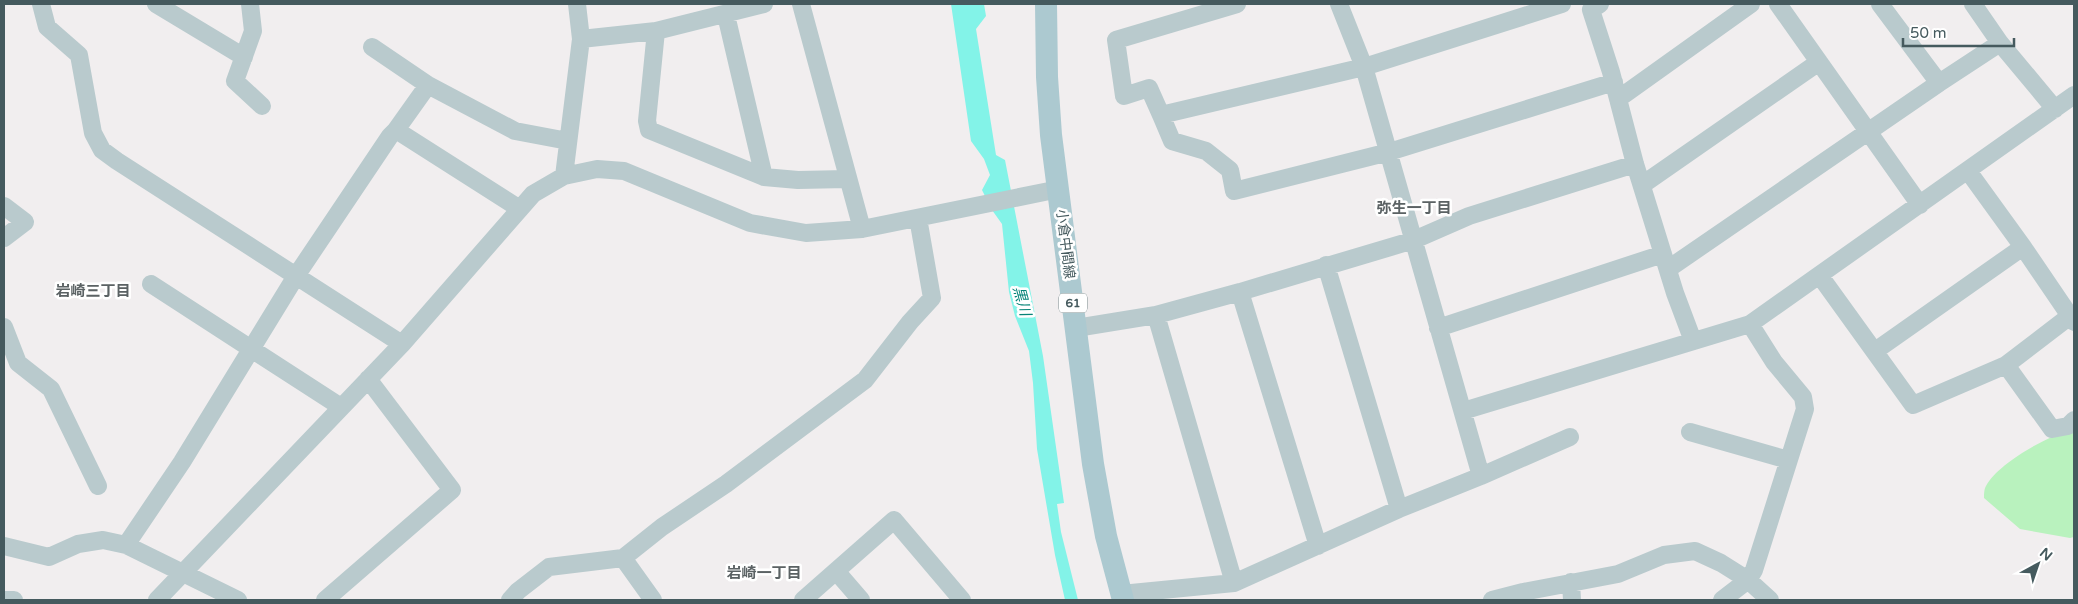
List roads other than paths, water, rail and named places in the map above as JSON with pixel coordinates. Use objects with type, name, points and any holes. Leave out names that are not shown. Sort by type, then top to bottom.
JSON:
[{"type":"main road","name":"小倉中間線","points":[[1046,4],[1047,77],[1051,135],[1093,464],[1106,536],[1122,597]]},
{"type":"street","points":[[41,4],[47,27],[79,55],[93,133],[102,150],[402,344]]},
{"type":"street","points":[[156,4],[244,57]]},
{"type":"street","points":[[250,4],[253,31],[235,81],[262,106]]},
{"type":"street","points":[[564,176],[581,39],[577,4]]},
{"type":"street","points":[[581,39],[656,31],[764,4]]},
{"type":"street","points":[[801,4],[862,229]]},
{"type":"street","points":[[1237,4],[1116,40],[1124,96],[1148,88],[1172,141],[1206,150],[1230,170],[1234,191],[1389,152],[1616,91],[1750,4]]},
{"type":"street","points":[[1339,4],[1364,67],[1481,476]]},
{"type":"street","points":[[1161,116],[1364,67],[1562,4]]},
{"type":"street","points":[[1778,4],[1920,205]]},
{"type":"street","points":[[1880,4],[1939,83]]},
{"type":"street","points":[[1973,4],[2000,43],[2055,109]]},
{"type":"street","points":[[1594,6],[1635,164],[1693,341]]},
{"type":"street","points":[[726,15],[764,176]]},
{"type":"street","points":[[656,31],[647,121],[649,130],[764,176],[798,180],[847,179]]},
{"type":"street","points":[[1438,328],[1666,262],[2000,43]]},
{"type":"street","points":[[372,47],[428,85],[515,131],[568,140]]},
{"type":"street","points":[[1642,185],[1819,62]]},
{"type":"street","points":[[126,545],[182,462],[296,276],[390,136],[428,85]]},
{"type":"street","points":[[1463,411],[1750,324],[2074,95]]},
{"type":"street","points":[[396,130],[520,209]]},
{"type":"street","points":[[1076,328],[1156,316],[1240,292],[1414,240],[1469,216],[1635,164]]},
{"type":"street","points":[[157,600],[402,344],[533,194],[564,176],[597,169],[624,171],[750,223],[806,233],[862,229],[1059,189]]},
{"type":"street","points":[[1820,276],[1913,405],[2006,365],[2072,319],[2024,247],[1968,171]]},
{"type":"street","points":[[4,206],[25,222],[4,238]]},
{"type":"street","points":[[510,600],[518,591],[549,567],[624,558],[662,526],[726,484],[865,380],[910,322],[932,298],[918,218]]},
{"type":"street","points":[[1875,350],[2024,247]]},
{"type":"street","points":[[1326,265],[1399,509]]},
{"type":"street","points":[[151,284],[341,407]]},
{"type":"street","points":[[1240,292],[1318,546]]},
{"type":"street","points":[[1156,316],[1234,582]]},
{"type":"street","points":[[1722,600],[1748,580],[1754,570],[1806,409],[1802,397],[1774,362],[1750,324]]},
{"type":"street","points":[[4,327],[18,363],[51,389],[98,486]]},
{"type":"street","points":[[2006,365],[2052,429],[2068,426],[2074,420]]},
{"type":"street","points":[[325,600],[452,490],[368,379]]},
{"type":"street","points":[[1690,432],[1788,460]]},
{"type":"street","points":[[1122,597],[1234,582],[1399,509],[1570,437]]},
{"type":"street","points":[[803,600],[894,520],[962,600]]},
{"type":"street","points":[[4,546],[49,556],[78,544],[102,540],[126,545],[238,600]]},
{"type":"street","points":[[1492,600],[1571,582],[1618,574],[1664,555],[1695,551],[1748,580],[1770,600]]},
{"type":"street","points":[[624,558],[653,600]]},
{"type":"street","points":[[836,571],[861,600]]},
{"type":"street","points":[[1571,582],[1572,600]]},
{"type":"street","points":[[4,600],[14,600]]},
{"type":"water","name":"黒川","points":[[951,4],[984,4],[986,16],[976,29],[996,155],[1005,160],[1043,356],[1064,503],[1057,504],[1061,532],[1078,600],[1065,600],[1055,555],[1037,449],[1029,351],[1015,316],[1009,292],[1002,224],[992,210],[982,190],[990,175],[984,159],[971,141]]},
{"type":"district","name":"弥生一丁目","points":[[1414,208]]},
{"type":"district","name":"岩崎三丁目","points":[[93,291]]},
{"type":"district","name":"岩崎一丁目","points":[[764,573]]}]
